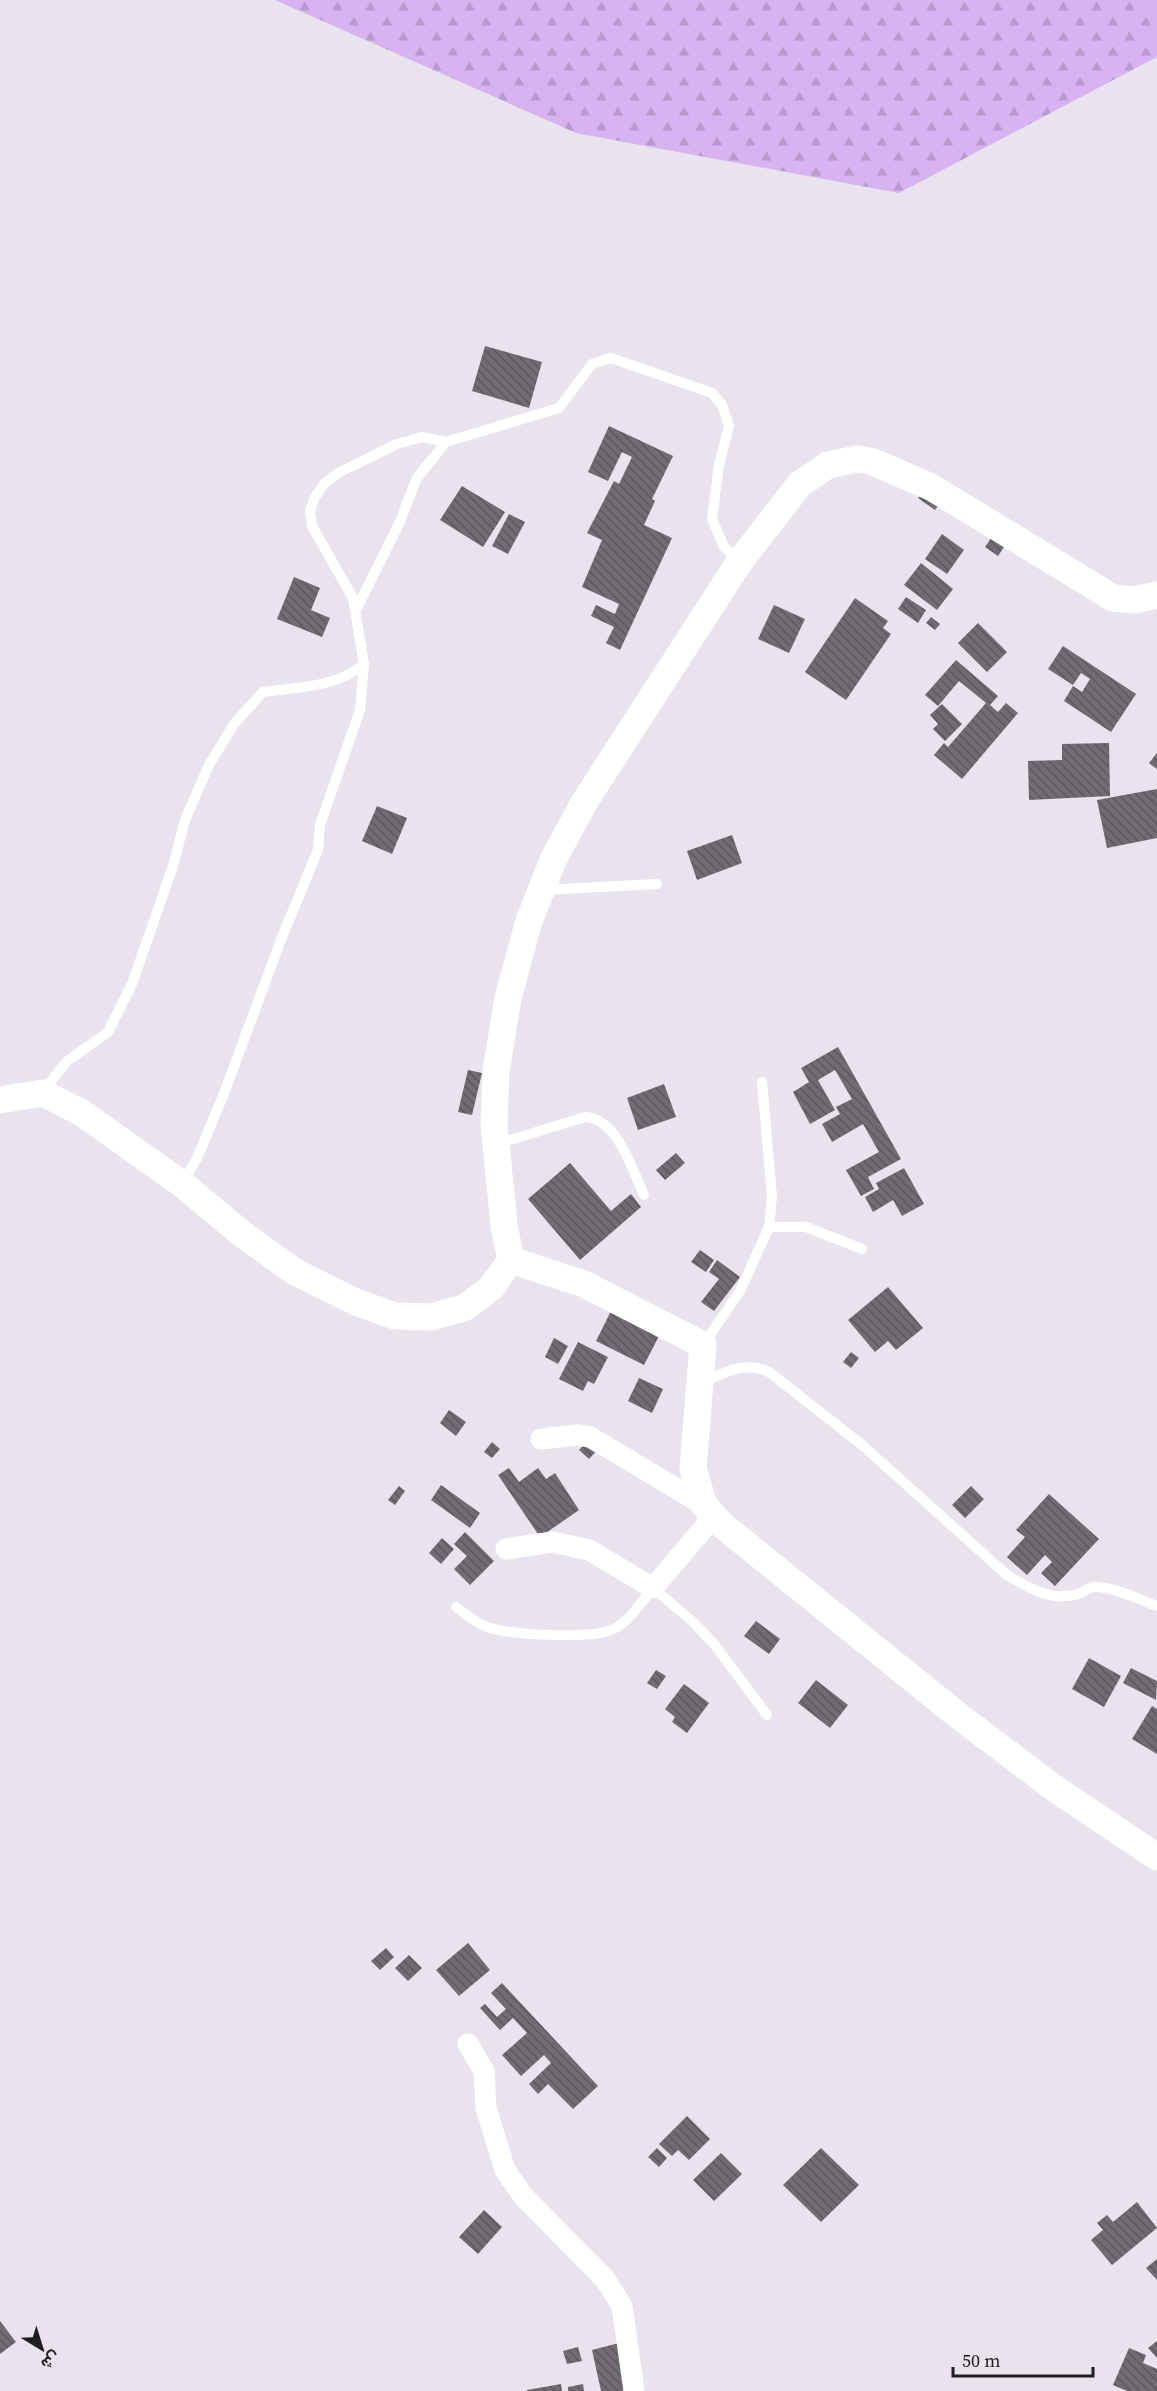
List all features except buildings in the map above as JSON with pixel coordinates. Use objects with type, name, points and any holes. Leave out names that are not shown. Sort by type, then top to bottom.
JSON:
[{"type":"street","points":[[0,1100],[43,1093],[82,1113],[182,1184],[241,1233],[295,1272],[358,1304],[395,1316],[432,1317],[464,1308],[491,1288],[511,1260],[504,1225],[494,1124],[496,1071],[508,998],[529,921],[554,858],[585,801],[740,561],[800,484],[828,465],[857,459],[871,461],[931,487],[1113,598],[1133,600],[1157,595]]},
{"type":"street","points":[[511,1260],[584,1284],[703,1345],[693,1469],[709,1511]]},
{"type":"street","points":[[541,1439],[577,1435],[590,1437],[709,1511],[737,1538],[960,1717],[1057,1790],[1157,1857]]},
{"type":"street","points":[[506,1549],[552,1542],[589,1550],[653,1588],[709,1511]]},
{"type":"street","points":[[468,2044],[484,2071],[486,2108],[506,2170],[523,2196],[605,2279],[622,2306],[634,2391]]},
{"type":"lane","points":[[182,1184],[197,1158],[223,1096],[282,937],[318,850],[320,825],[360,711],[364,664],[356,610],[349,588],[312,526],[310,511],[315,497],[324,484],[338,472],[397,444],[422,437],[446,442],[559,408],[592,364],[611,358],[712,393],[722,405],[729,426],[719,465],[712,519],[724,547],[740,561]]},
{"type":"lane","points":[[356,610],[399,524],[417,478],[446,442]]},
{"type":"lane","points":[[43,1093],[66,1062],[108,1032],[132,984],[158,914],[185,820],[209,765],[234,724],[263,692],[326,683],[347,676],[364,664]]},
{"type":"lane","points":[[541,891],[657,884]]},
{"type":"lane","points":[[703,1345],[740,1291],[769,1227],[772,1196],[762,1082]]},
{"type":"lane","points":[[497,1144],[585,1118],[596,1118],[613,1132],[644,1195]]},
{"type":"lane","points":[[769,1227],[806,1227],[862,1249]]},
{"type":"lane","points":[[699,1384],[741,1367],[760,1367],[770,1372],[861,1444],[1008,1576],[1034,1591],[1058,1597],[1078,1594],[1092,1587],[1111,1590],[1157,1606]]},
{"type":"lane","points":[[456,1607],[475,1620],[498,1630],[599,1634],[622,1623],[653,1588],[692,1621],[714,1644],[767,1715]]},
{"type":"green space","points":[[275,0],[1157,0],[1157,57],[899,193],[576,133]]}]
